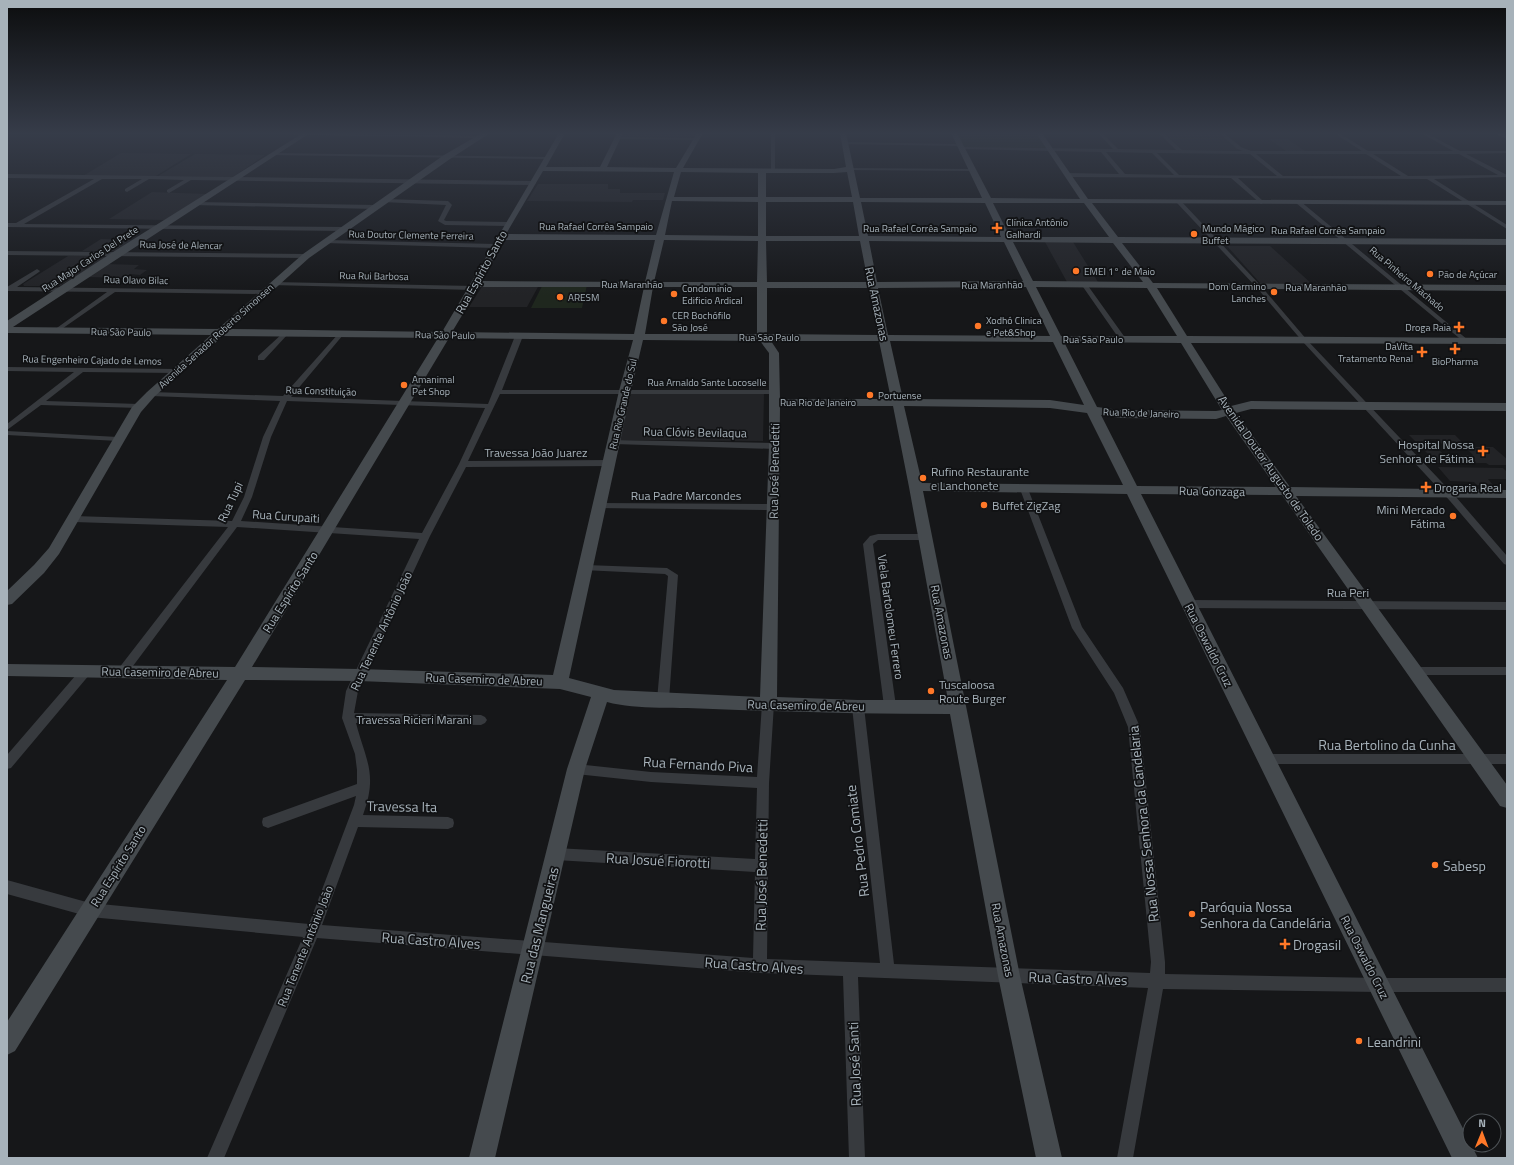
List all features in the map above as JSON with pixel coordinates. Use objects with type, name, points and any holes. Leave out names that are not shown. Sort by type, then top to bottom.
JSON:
[{"type":"street","points":[[7,231],[83,187]]},
{"type":"street","points":[[127,190],[132,187]]},
{"type":"street","points":[[169,191],[175,187]]},
{"type":"street","name":"Rua Major Carlos Del Prete","points":[[7,326],[221,187]]},
{"type":"street","name":"Avenida Senador Roberto Simonsen","points":[[7,600],[39,569],[54,551],[74,519],[118,439],[139,406],[176,371],[306,256],[403,187]]},
{"type":"street","name":"Rua Espírito Santo","points":[[7,1043],[328,531],[475,286],[495,246],[530,187]]},
{"type":"street","name":"Rua Rio Grande do Sul","points":[[560,682],[586,568],[598,506],[639,337],[649,284],[673,187]]},
{"type":"street","points":[[762,187],[762,337],[772,349],[780,342],[792,337]]},
{"type":"street","name":"Rua Amazonas","points":[[854,187],[883,338],[916,487],[1009,976],[1049,1158]]},
{"type":"street","name":"Rua Oswaldo Cruz","points":[[981,187],[1465,1158]]},
{"type":"street","name":"Avenida Doutor Augusto de Toledo","points":[[1077,187],[1114,240],[1150,285],[1229,412],[1288,492],[1507,800]]},
{"type":"street","points":[[1245,187],[1261,202]]},
{"type":"street","points":[[1444,187],[1507,227]]},
{"type":"street","points":[[669,199],[1507,203]]},
{"type":"street","points":[[385,201],[448,203],[449,205],[441,221],[445,223],[508,224]]},
{"type":"street","points":[[1179,202],[1214,241],[1259,287],[1305,341],[1448,494],[1507,562]]},
{"type":"street","name":"Rua Pinheiro Machado","points":[[1298,202],[1466,341]]},
{"type":"street","points":[[195,204],[376,207]]},
{"type":"street","points":[[7,225],[345,229]]},
{"type":"street","name":"Rua Rafael Corrêa Sampaio","points":[[501,237],[1507,242]]},
{"type":"street","name":"Rua Doutor Clemente Ferreira","points":[[327,242],[495,246]]},
{"type":"street","name":"Rua José de Alencar","points":[[7,253],[306,256]]},
{"type":"street","points":[[8,289],[37,271]]},
{"type":"street","name":"Rua Rui Barbosa","points":[[273,284],[475,286]]},
{"type":"street","name":"Rua Maranhão","points":[[475,286],[649,284],[1084,284],[1259,287],[1507,288]]},
{"type":"street","points":[[1084,284],[1122,339]]},
{"type":"street","name":"Rua Olavo Bilac","points":[[8,289],[264,292]]},
{"type":"street","points":[[56,331],[114,290]]},
{"type":"street","name":"Rua São Paulo","points":[[7,330],[639,337],[1502,341]]},
{"type":"street","points":[[261,358],[285,334]]},
{"type":"street","name":"Rua Tupi","points":[[123,671],[235,524],[248,497],[267,437],[284,400],[341,334]]},
{"type":"street","name":"Rua Tenente Antônio João","points":[[215,1158],[313,931],[354,821],[364,786],[363,766],[348,718],[349,700],[359,675],[425,536],[463,464],[497,392],[519,336]]},
{"type":"street","points":[[1502,341],[1507,349]]},
{"type":"street","name":"Rua José Benedetti","points":[[768,704],[775,446],[772,349]]},
{"type":"street","name":"Rua Engenheiro Cajado de Lemos","points":[[7,369],[176,371]]},
{"type":"street","points":[[7,428],[81,370]]},
{"type":"street","name":"Rua Arnaldo Sante Locoselle","points":[[497,392],[625,391],[774,397]]},
{"type":"street","name":"Rua Constituição","points":[[151,394],[284,400],[490,406]]},
{"type":"street","name":"Rua Rio de Janeiro","points":[[774,397],[898,403],[1050,404],[1094,411],[1139,415],[1216,415],[1229,412],[1238,406],[1251,405],[1507,407]]},
{"type":"street","points":[[40,403],[139,406]]},
{"type":"street","points":[[7,433],[118,439]]},
{"type":"street","name":"Rua Clóvis Bevilaqua","points":[[614,442],[775,446]]},
{"type":"street","name":"Travessa João Juarez","points":[[463,464],[609,464]]},
{"type":"street","name":"Rua Gonzaga","points":[[916,487],[1507,494]]},
{"type":"street","name":"Rua Nossa Senhora da Candelaria","points":[[1024,489],[1077,628],[1118,691],[1128,710],[1134,727],[1143,830],[1156,940],[1157,981],[1125,1158]]},
{"type":"street","name":"Rua Padre Marcondes","points":[[598,506],[773,507]]},
{"type":"street","name":"Rua Curupaiti","points":[[74,519],[235,524],[425,536]]},
{"type":"street","name":"Viela Bartolomeu Ferrero","points":[[890,706],[868,544],[873,538],[878,537],[925,537]]},
{"type":"street","points":[[586,568],[667,572],[674,575],[663,700]]},
{"type":"street","name":"Rua Peri","points":[[1189,604],[1507,606]]},
{"type":"street","name":"Rua Casemiro de Abreu","points":[[7,670],[359,675],[560,682],[601,694],[625,698],[858,707],[959,707]]},
{"type":"street","points":[[1415,670],[1507,670]]},
{"type":"street","points":[[7,764],[86,671]]},
{"type":"street","name":"Rua das Mangueiras","points":[[482,1158],[576,769],[601,694]]},
{"type":"street","name":"Rua Fernando Piva","points":[[576,769],[644,776],[763,783],[768,704]]},
{"type":"street","name":"Rua Pedro Comiate","points":[[858,707],[888,972]]},
{"type":"street","name":"Travessa Ricieri Marani","points":[[348,718],[481,720]]},
{"type":"street","name":"Rua Bertolino da Cunha","points":[[1267,759],[1507,759]]},
{"type":"street","name":"Rua José Benedetti","points":[[760,966],[760,866],[763,783]]},
{"type":"street","points":[[268,822],[364,786]]},
{"type":"street","name":"Travessa Ita","points":[[354,821],[448,823]]},
{"type":"street","name":"Rua Josué Fiorotti","points":[[556,854],[760,866]]},
{"type":"street","name":"Rua Castro Alves","points":[[7,887],[90,910],[313,931],[533,947],[760,966],[1157,981],[1379,985],[1507,984]]},
{"type":"street","name":"Rua José Santi","points":[[850,970],[857,1158]]},
{"type":"shaded area","points":[[536,187],[608,187],[608,189],[620,189],[620,193],[665,193],[663,200],[633,200],[632,202],[527,201]]},
{"type":"shaded area","points":[[152,192],[207,194],[165,220],[109,219]]},
{"type":"shaded area","points":[[101,239],[132,240],[115,251],[82,251]]},
{"type":"shaded area","name":"EMEI 1° de Maio","points":[[1045,242],[1073,242],[1098,282],[1067,282]]},
{"type":"shaded area","points":[[1227,246],[1270,246],[1312,284],[1261,284]]},
{"type":"shaded area","points":[[68,256],[103,256],[106,258],[60,286],[24,286],[23,284]]},
{"type":"shaded area","points":[[106,264],[139,265],[134,269],[147,270],[140,275],[130,274],[125,278],[87,277]]},
{"type":"shaded area","points":[[483,285],[539,285],[527,307],[469,307]]},
{"type":"shaded area","name":"ARESM","points":[[587,285],[582,308],[531,308],[542,286]]},
{"type":"shaded area","points":[[630,393],[764,394],[763,441],[619,440]]},
{"type":"shaded area","name":"Hospital Nossa Senhora de Fátima","points":[[1409,435],[1455,435],[1467,447],[1493,447],[1507,459],[1507,465],[1489,465],[1486,463],[1437,463]],"holes":[[[1429,439],[1437,439],[1444,446],[1464,446],[1473,455],[1444,455]]]},
{"type":"shaded area","points":[[1438,467],[1503,468],[1507,472],[1507,479],[1488,479],[1493,485],[1477,485],[1474,482],[1450,481]]},
{"type":"place","name":"Clínica Antônio Galhardi","points":[[997,228]]},
{"type":"place","name":"Mundo Mágico Buffet","points":[[1194,234]]},
{"type":"place","name":"EMEI 1° de Maio","points":[[1076,271]]},
{"type":"place","name":"Pão de Açúcar","points":[[1430,274]]},
{"type":"place","name":"Dom Carmino Lanches","points":[[1274,292]]},
{"type":"place","name":"Condominio Edificio Ardical","points":[[674,294]]},
{"type":"place","name":"ARESM","points":[[560,297]]},
{"type":"place","name":"CER Bochófilo São José","points":[[664,321]]},
{"type":"place","name":"Xodhó Clinica e Pet&Shop","points":[[978,326]]},
{"type":"place","name":"Droga Raia","points":[[1459,327]]},
{"type":"place","name":"BioPharma","points":[[1455,349]]},
{"type":"place","name":"DaVita Tratamento Renal","points":[[1422,352]]},
{"type":"place","name":"Amanimal Pet Shop","points":[[404,385]]},
{"type":"place","name":"Portuense","points":[[870,395]]},
{"type":"place","name":"Hospital Nossa Senhora de Fátima","points":[[1483,451]]},
{"type":"place","name":"Rufino Restaurante e Lanchonete","points":[[923,478]]},
{"type":"place","name":"Drogaria Real","points":[[1426,487]]},
{"type":"place","name":"Buffet ZigZag","points":[[984,505]]},
{"type":"place","name":"Mini Mercado Fátima","points":[[1453,516]]},
{"type":"place","name":"Tuscaloosa Route Burger","points":[[931,691]]},
{"type":"place","name":"Sabesp","points":[[1435,865]]},
{"type":"place","name":"Paróquia Nossa Senhora da Candelária","points":[[1192,914]]},
{"type":"place","name":"Drogasil","points":[[1285,944]]},
{"type":"place","name":"Leandrini","points":[[1359,1041]]}]
